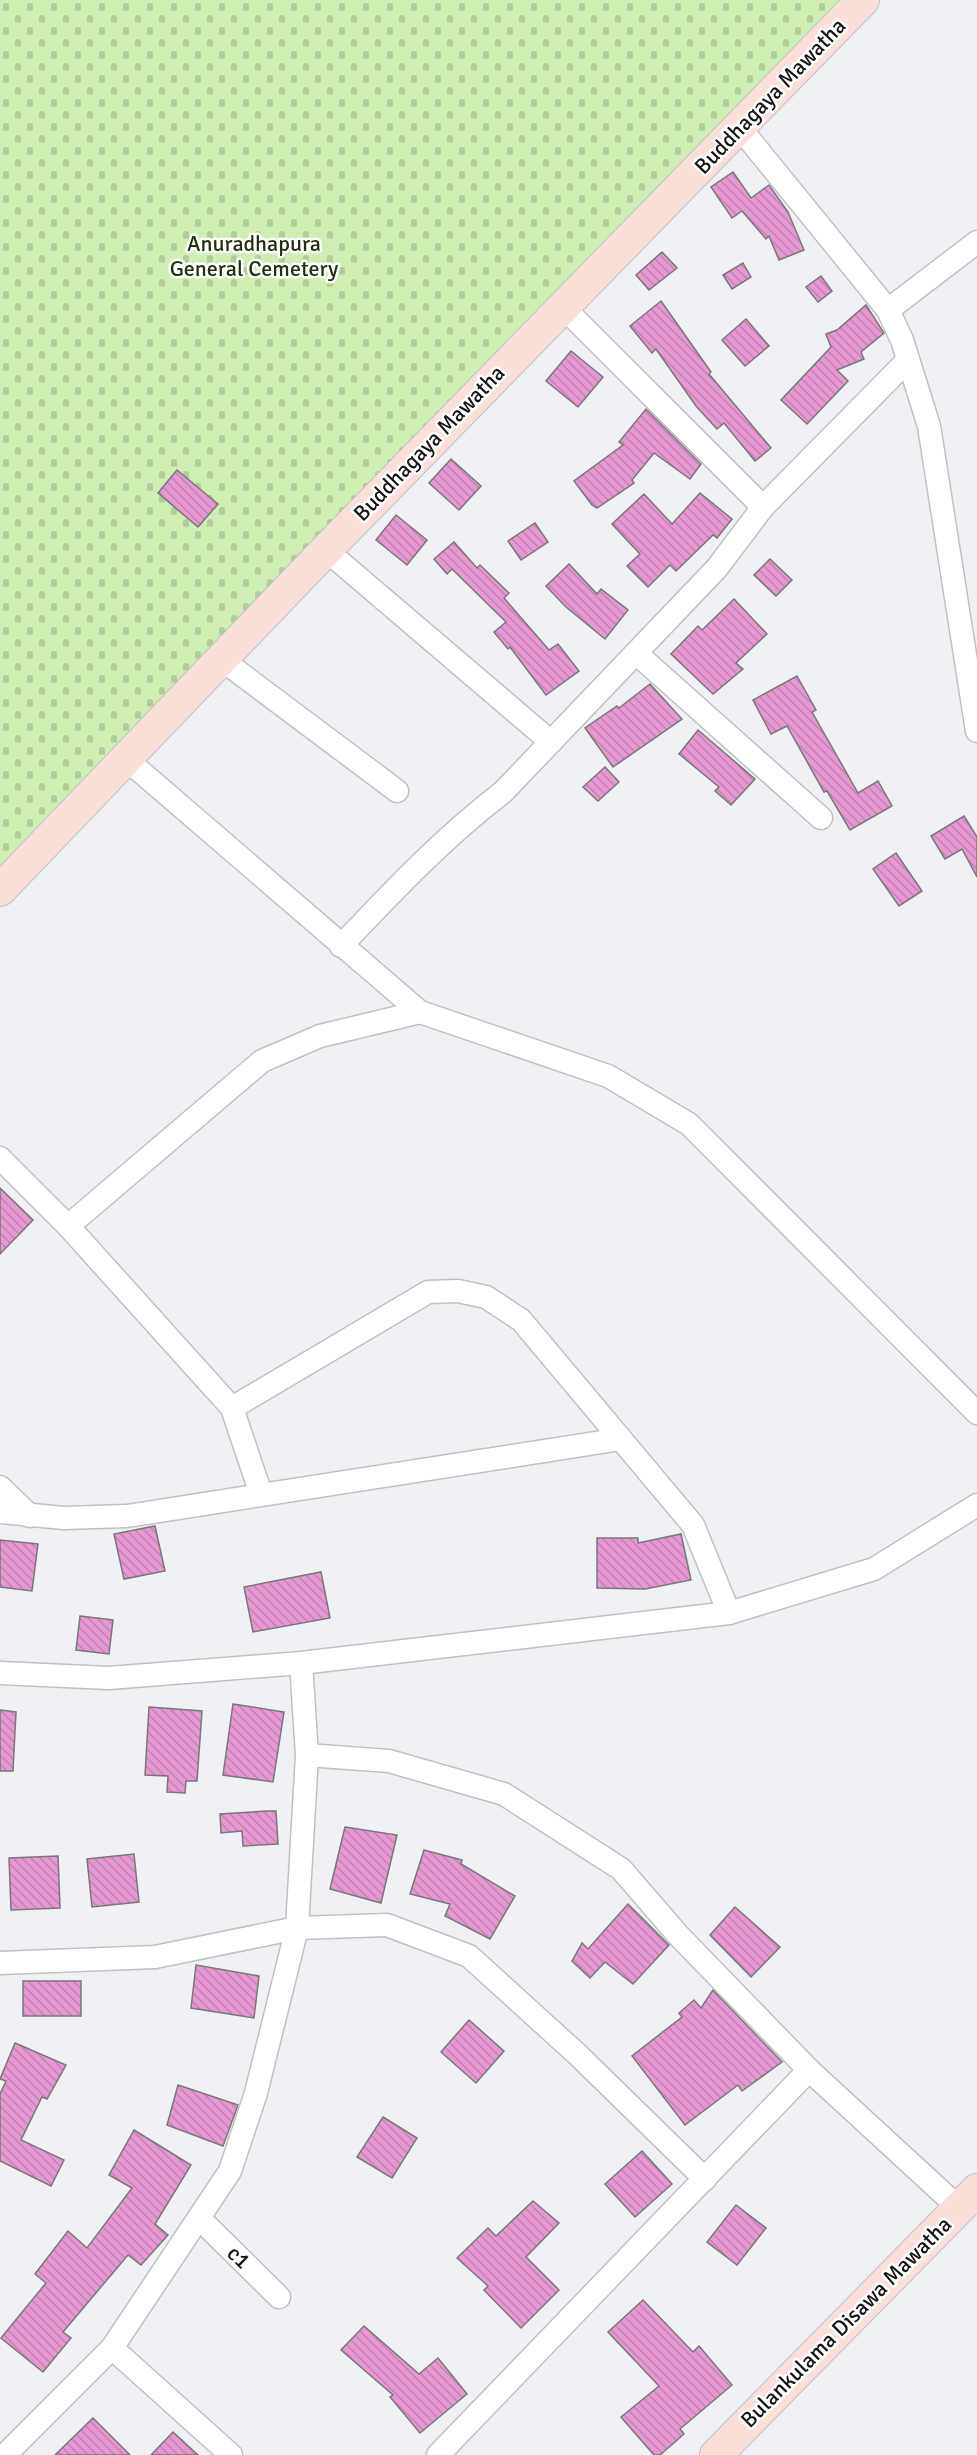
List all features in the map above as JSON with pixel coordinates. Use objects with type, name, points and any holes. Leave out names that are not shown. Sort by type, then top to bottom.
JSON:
[{"type":"main road","name":"Buddhagaya Mawatha","points":[[0,890],[562,306],[740,128],[863,0]]},
{"type":"main road","name":"Bulankulama Disawa Mawatha","points":[[716,2455],[968,2199]]},
{"type":"street","points":[[740,128],[888,310],[908,360],[929,426],[977,731]]},
{"type":"street","points":[[888,310],[977,242]]},
{"type":"street","points":[[562,306],[763,507]]},
{"type":"street","points":[[341,946],[418,864],[462,824],[503,792],[717,568],[763,507],[908,360]]},
{"type":"street","points":[[326,550],[551,742]]},
{"type":"street","points":[[636,653],[820,818]]},
{"type":"street","points":[[221,659],[397,791]]},
{"type":"street","points":[[126,759],[420,1012],[608,1076],[689,1124],[977,1413]]},
{"type":"street","points":[[68,1226],[262,1061],[320,1036],[420,1012]]},
{"type":"street","points":[[0,1158],[68,1226],[232,1408],[261,1494]]},
{"type":"street","points":[[232,1408],[428,1292],[458,1292],[486,1297],[521,1320],[693,1525],[729,1613]]},
{"type":"street","points":[[0,1512],[64,1518],[127,1516],[621,1439]]},
{"type":"street","points":[[0,1487],[30,1516]]},
{"type":"street","points":[[0,1673],[110,1678],[301,1663],[729,1613],[874,1569],[977,1505]]},
{"type":"street","points":[[5,2455],[112,2348],[230,2171],[256,2093],[297,1928],[307,1755],[301,1663]]},
{"type":"street","points":[[307,1755],[389,1761],[504,1794],[621,1869],[679,1936],[809,2070],[968,2199]]},
{"type":"street","points":[[0,1963],[155,1957],[297,1928],[387,1925],[469,1956],[577,2054],[705,2179]]},
{"type":"street","points":[[438,2455],[809,2070]]},
{"type":"street","name":"c1","points":[[199,2218],[279,2297]]},
{"type":"street","points":[[112,2348],[231,2455]]},
{"type":"green space","name":"Anuradhapura General Cemetery","points":[[0,0],[863,0],[0,887]]},
{"type":"building","points":[[733,172],[751,198],[769,185],[788,212],[804,250],[779,260],[769,236],[766,239],[742,211],[732,218],[711,187]]},
{"type":"building","points":[[662,252],[677,268],[649,290],[636,275]]},
{"type":"building","points":[[743,263],[751,277],[732,289],[723,275]]},
{"type":"building","points":[[821,276],[832,291],[818,302],[806,287]]},
{"type":"building","points":[[661,301],[711,372],[709,374],[771,448],[755,461],[724,423],[717,429],[696,406],[656,349],[652,353],[630,326]]},
{"type":"building","points":[[866,305],[884,333],[861,352],[864,359],[837,370],[848,381],[807,424],[781,400],[831,347],[826,334],[837,330]]},
{"type":"building","points":[[746,319],[769,346],[745,366],[722,340]]},
{"type":"building","points":[[571,351],[603,377],[578,407],[546,381]]},
{"type":"building","points":[[646,409],[701,464],[690,479],[654,453],[632,480],[634,483],[597,508],[592,505],[574,481],[623,445],[619,442]]},
{"type":"building","points":[[451,459],[481,486],[459,510],[429,483]]},
{"type":"building","points":[[177,470],[218,504],[198,527],[158,493]]},
{"type":"building","points":[[700,493],[732,519],[717,538],[713,535],[676,571],[670,565],[648,587],[627,566],[640,554],[612,524],[644,494],[672,524]]},
{"type":"building","points":[[396,515],[427,540],[407,565],[376,540]]},
{"type":"building","points":[[535,523],[548,542],[521,560],[508,541]]},
{"type":"building","points":[[454,542],[477,568],[480,565],[509,593],[504,598],[549,650],[558,644],[579,671],[546,695],[510,647],[508,649],[494,632],[506,622],[452,569],[447,574],[434,559]]},
{"type":"building","points":[[770,559],[792,580],[776,596],[754,575]]},
{"type":"building","points":[[569,564],[597,594],[601,589],[628,610],[605,639],[566,607],[546,586]]},
{"type":"building","points":[[734,599],[767,634],[736,663],[743,669],[713,694],[671,654],[698,626],[702,630]]},
{"type":"building","points":[[797,676],[816,710],[812,712],[858,793],[878,781],[892,806],[850,830],[827,791],[824,792],[787,726],[771,734],[753,700]]},
{"type":"building","points":[[650,684],[682,719],[613,767],[585,728],[617,706],[619,708]]},
{"type":"building","points":[[698,730],[755,779],[731,805],[715,791],[719,787],[679,754]]},
{"type":"building","points":[[605,767],[619,782],[598,801],[583,787]]},
{"type":"building","points":[[964,816],[977,837],[977,877],[962,849],[945,859],[931,836]]},
{"type":"building","points":[[896,853],[922,891],[899,906],[873,869]]},
{"type":"building","points":[[0,1188],[33,1220],[0,1254]]},
{"type":"building","points":[[155,1526],[165,1571],[124,1579],[114,1534]]},
{"type":"building","points":[[681,1534],[691,1580],[645,1589],[597,1588],[597,1538],[638,1538],[638,1543]]},
{"type":"building","points":[[0,1540],[38,1544],[32,1591],[0,1587]]},
{"type":"building","points":[[321,1572],[330,1618],[253,1632],[244,1587]]},
{"type":"building","points":[[80,1616],[113,1620],[109,1654],[76,1650]]},
{"type":"building","points":[[233,1704],[284,1712],[273,1782],[223,1775]]},
{"type":"building","points":[[149,1707],[202,1711],[197,1781],[186,1781],[185,1793],[167,1792],[168,1776],[145,1775]]},
{"type":"building","points":[[0,1710],[16,1712],[13,1771],[0,1771]]},
{"type":"building","points":[[276,1811],[278,1844],[243,1846],[242,1831],[221,1833],[220,1814]]},
{"type":"building","points":[[345,1827],[397,1835],[381,1903],[330,1889]]},
{"type":"building","points":[[424,1850],[462,1860],[461,1864],[515,1896],[490,1939],[445,1916],[450,1904],[410,1894]]},
{"type":"building","points":[[134,1854],[139,1902],[92,1907],[87,1859]]},
{"type":"building","points":[[58,1856],[60,1908],[11,1910],[9,1858]]},
{"type":"building","points":[[628,1904],[669,1945],[633,1984],[605,1962],[590,1978],[572,1961],[582,1943],[588,1949]]},
{"type":"building","points":[[735,1907],[780,1947],[751,1977],[710,1935]]},
{"type":"building","points":[[196,1965],[259,1976],[254,2018],[191,2008]]},
{"type":"building","points":[[23,1981],[81,1981],[81,2016],[23,2016]]},
{"type":"building","points":[[713,1990],[782,2062],[742,2091],[738,2085],[685,2125],[632,2056],[682,2017],[679,2013],[694,2000],[701,2008]]},
{"type":"building","points":[[469,2020],[504,2051],[476,2083],[441,2052]]},
{"type":"building","points":[[15,2043],[66,2065],[47,2099],[42,2097],[21,2140],[64,2160],[51,2186],[0,2161],[0,2094],[6,2081],[0,2079]]},
{"type":"building","points":[[178,2085],[238,2105],[223,2146],[167,2125]]},
{"type":"building","points":[[383,2117],[417,2138],[392,2178],[357,2157]]},
{"type":"building","points":[[134,2130],[191,2165],[155,2224],[168,2235],[141,2265],[128,2255],[63,2332],[71,2338],[43,2372],[1,2338],[46,2283],[35,2274],[68,2231],[87,2248],[132,2188],[109,2175]]},
{"type":"building","points":[[642,2151],[672,2184],[635,2217],[605,2184]]},
{"type":"building","points":[[533,2201],[559,2223],[526,2257],[559,2290],[521,2328],[484,2290],[488,2286],[457,2258],[488,2228],[496,2236]]},
{"type":"building","points":[[736,2205],[766,2228],[737,2265],[707,2242]]},
{"type":"building","points":[[643,2300],[693,2352],[699,2346],[732,2385],[680,2429],[684,2434],[660,2455],[654,2455],[621,2417],[659,2386],[608,2332]]},
{"type":"building","points":[[364,2326],[419,2374],[438,2358],[467,2394],[420,2433],[390,2397],[393,2395],[341,2350]]},
{"type":"building","points":[[93,2418],[130,2455],[55,2455]]},
{"type":"building","points":[[173,2432],[198,2455],[151,2455]]}]
